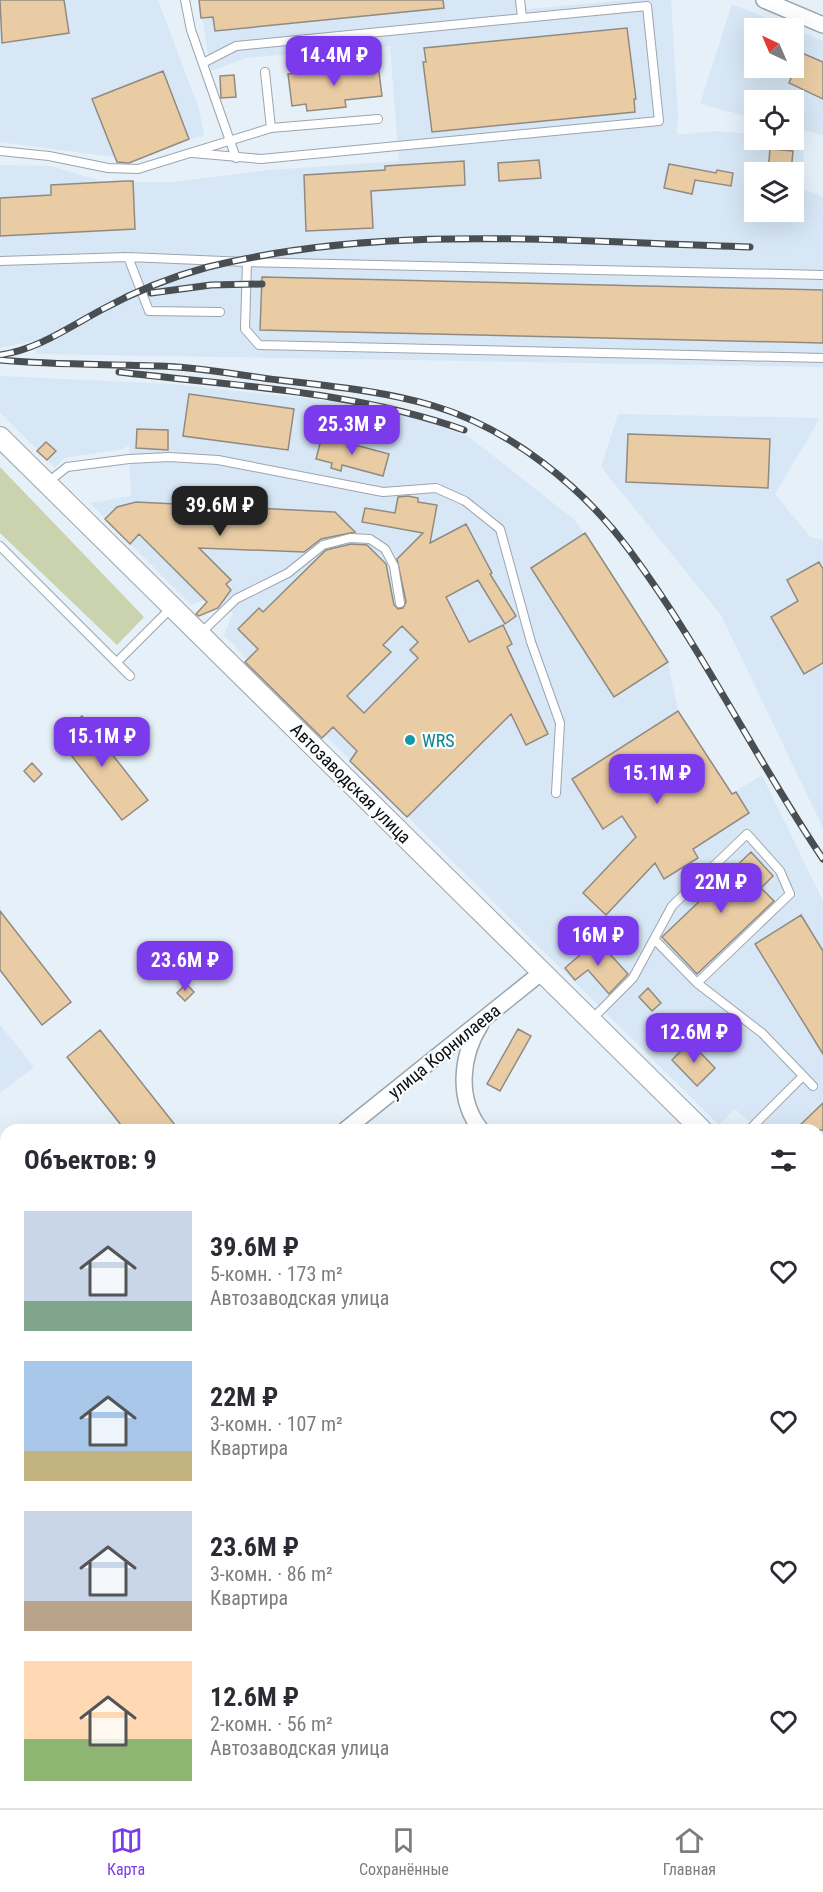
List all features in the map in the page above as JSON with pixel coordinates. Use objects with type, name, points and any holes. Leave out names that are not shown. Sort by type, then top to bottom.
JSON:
[{"type":"street","points":[[764,0],[823,25]]},
{"type":"street","name":"Автозаводская улица","points":[[0,437],[172,607],[406,832],[542,972],[696,1124]]},
{"type":"street","name":"улица Корнилаева","points":[[352,1124],[542,972]]},
{"type":"street","points":[[478,1124],[467,1103],[464,1079],[470,1046],[486,1017]]},
{"type":"lane","points":[[184,0],[236,158]]},
{"type":"lane","points":[[520,0],[522,17]]},
{"type":"lane","points":[[192,153],[236,158],[304,156],[659,121],[647,6],[236,46],[203,63]]},
{"type":"lane","points":[[265,72],[271,128]]},
{"type":"lane","points":[[0,151],[49,156],[118,169],[138,169],[271,128],[378,119]]},
{"type":"lane","points":[[0,261],[128,257],[823,276]]},
{"type":"lane","points":[[128,257],[149,311],[220,312]]},
{"type":"lane","points":[[247,262],[245,329],[259,345],[823,358]]},
{"type":"lane","points":[[47,483],[67,467],[129,459],[169,457],[218,460],[383,492],[436,488],[465,501],[500,529],[531,642],[560,723],[556,793]]},
{"type":"lane","points":[[200,634],[236,600],[288,573],[324,545],[350,538],[370,539],[385,549],[394,566],[400,603]]},
{"type":"lane","points":[[0,546],[130,676]]},
{"type":"lane","points":[[117,662],[172,607]]},
{"type":"lane","points":[[591,1020],[633,978],[672,906],[747,834],[780,871],[790,894],[697,983]]},
{"type":"lane","points":[[655,940],[697,983],[762,1033],[813,1086]]},
{"type":"lane","points":[[755,1124],[803,1076]]},
{"type":"shaded area","points":[[0,0],[158,0],[199,109],[204,136],[189,139],[119,167],[114,157],[0,142]]},
{"type":"shaded area","points":[[199,0],[525,0],[527,9],[628,0],[671,0],[678,116],[677,135],[715,131],[744,133],[744,150],[803,150],[803,162],[744,162],[744,222],[804,222],[804,189],[823,197],[823,367],[37,354],[33,341],[0,348],[0,165],[50,166],[105,182],[173,182],[270,170],[399,161],[390,46],[246,58],[211,71]]},
{"type":"shaded area","points":[[732,4],[766,18],[744,18],[744,78],[804,78],[804,33],[823,41],[823,135],[804,130],[804,90],[744,90],[744,115],[700,104]]},
{"type":"shaded area","points":[[0,376],[171,384],[330,401],[425,420],[469,437],[575,520],[668,662],[678,711],[731,794],[762,775],[823,901],[823,1124],[752,1124],[735,1109],[718,1124],[325,735],[321,738],[245,662],[247,659],[224,635],[233,613],[227,607],[223,604],[210,611],[204,605],[207,602],[205,600],[191,605],[90,503],[131,496],[129,445],[123,449],[64,458],[55,468],[0,412]]},
{"type":"shaded area","points":[[618,414],[820,418],[775,494],[810,537],[823,540],[823,828],[721,615],[601,467]]},
{"type":"shaded area","points":[[0,1025],[34,1067],[0,1093]]},
{"type":"green space","points":[[0,467],[144,617],[117,645],[0,533]]},
{"type":"building","points":[[0,0],[64,0],[69,33],[2,43]]},
{"type":"building","points":[[199,0],[443,0],[444,8],[215,31],[213,17],[201,18]]},
{"type":"building","points":[[627,28],[636,99],[634,99],[635,112],[432,132],[423,62],[426,62],[424,48]]},
{"type":"building","points":[[804,54],[823,62],[823,99],[789,83],[791,78],[804,78]]},
{"type":"building","points":[[378,64],[382,96],[345,100],[346,107],[307,111],[306,104],[292,106],[288,74]]},
{"type":"building","points":[[163,71],[189,139],[129,163],[117,162],[92,99]]},
{"type":"building","points":[[234,75],[236,97],[221,98],[220,76]]},
{"type":"building","points":[[770,150],[793,151],[792,162],[769,162]]},
{"type":"building","points":[[539,160],[541,178],[499,181],[498,163]]},
{"type":"building","points":[[464,161],[465,185],[371,191],[373,228],[306,231],[304,175],[385,170],[385,166]]},
{"type":"building","points":[[669,164],[716,173],[717,170],[733,173],[731,186],[695,180],[692,194],[664,188]]},
{"type":"building","points":[[133,181],[135,229],[0,236],[0,198],[51,195],[51,185]]},
{"type":"building","points":[[262,277],[823,290],[823,343],[260,330]]},
{"type":"building","points":[[189,394],[294,409],[288,450],[183,436]]},
{"type":"building","points":[[137,429],[168,430],[168,450],[136,448]]},
{"type":"building","points":[[628,434],[770,439],[768,488],[626,482]]},
{"type":"building","points":[[322,436],[389,454],[383,476],[342,465],[341,471],[331,468],[332,463],[316,459]]},
{"type":"building","points":[[46,442],[56,451],[47,460],[37,451]]},
{"type":"building","points":[[398,497],[418,498],[418,502],[437,505],[430,543],[466,524],[492,573],[490,574],[516,616],[505,624],[478,580],[446,597],[469,642],[503,625],[512,644],[507,647],[548,734],[526,745],[511,714],[407,817],[350,761],[357,751],[333,727],[322,738],[245,662],[258,649],[238,629],[259,608],[263,612],[326,550],[351,544],[367,545],[386,564],[394,605],[398,609],[403,608],[406,602],[397,559],[423,533],[362,522],[365,508],[395,513]],"holes":[[[402,626],[418,642],[410,650],[418,658],[364,713],[347,696],[391,652],[383,645]]]},
{"type":"building","points":[[136,502],[335,512],[355,532],[321,539],[304,552],[199,548],[231,580],[226,584],[231,590],[218,608],[199,616],[196,614],[207,602],[139,534],[130,544],[105,519],[117,507]]},
{"type":"building","points":[[585,533],[668,662],[614,697],[531,568]]},
{"type":"building","points":[[819,562],[823,569],[823,663],[804,674],[771,617],[798,601],[787,580]]},
{"type":"building","points":[[678,711],[732,794],[736,792],[749,813],[693,849],[698,858],[664,879],[655,863],[606,915],[583,893],[636,837],[622,816],[603,829],[572,779]]},
{"type":"building","points":[[82,716],[148,800],[122,820],[56,736]]},
{"type":"building","points":[[32,763],[42,774],[34,782],[24,771]]},
{"type":"building","points":[[751,852],[773,876],[761,888],[774,901],[697,974],[662,937]]},
{"type":"building","points":[[0,911],[71,1002],[42,1025],[0,970]]},
{"type":"building","points":[[801,915],[823,951],[823,1054],[755,944]]},
{"type":"building","points":[[597,940],[628,974],[609,994],[588,970],[575,980],[565,968]]},
{"type":"building","points":[[186,984],[194,992],[185,1001],[177,993]]},
{"type":"building","points":[[648,988],[661,1003],[652,1011],[639,997]]},
{"type":"building","points":[[518,1029],[531,1036],[500,1091],[487,1084]]},
{"type":"building","points":[[100,1030],[174,1124],[120,1124],[67,1057]]},
{"type":"building","points":[[690,1042],[715,1068],[697,1086],[672,1060]]},
{"type":"building","points":[[823,1103],[823,1124],[801,1124]]},
{"type":"railway","points":[[0,355],[41,343],[115,302],[167,280],[208,267],[275,253],[410,240],[478,239],[750,247]]},
{"type":"railway","points":[[151,293],[211,285],[262,284]]},
{"type":"railway","points":[[0,360],[188,368],[376,393],[434,406],[463,416],[517,445],[568,483],[611,527],[630,551],[705,664],[774,782],[823,859]]},
{"type":"railway","points":[[119,372],[337,398],[380,406],[464,430]]},
{"type":"place","name":"WRS","points":[[410,740]]}]
